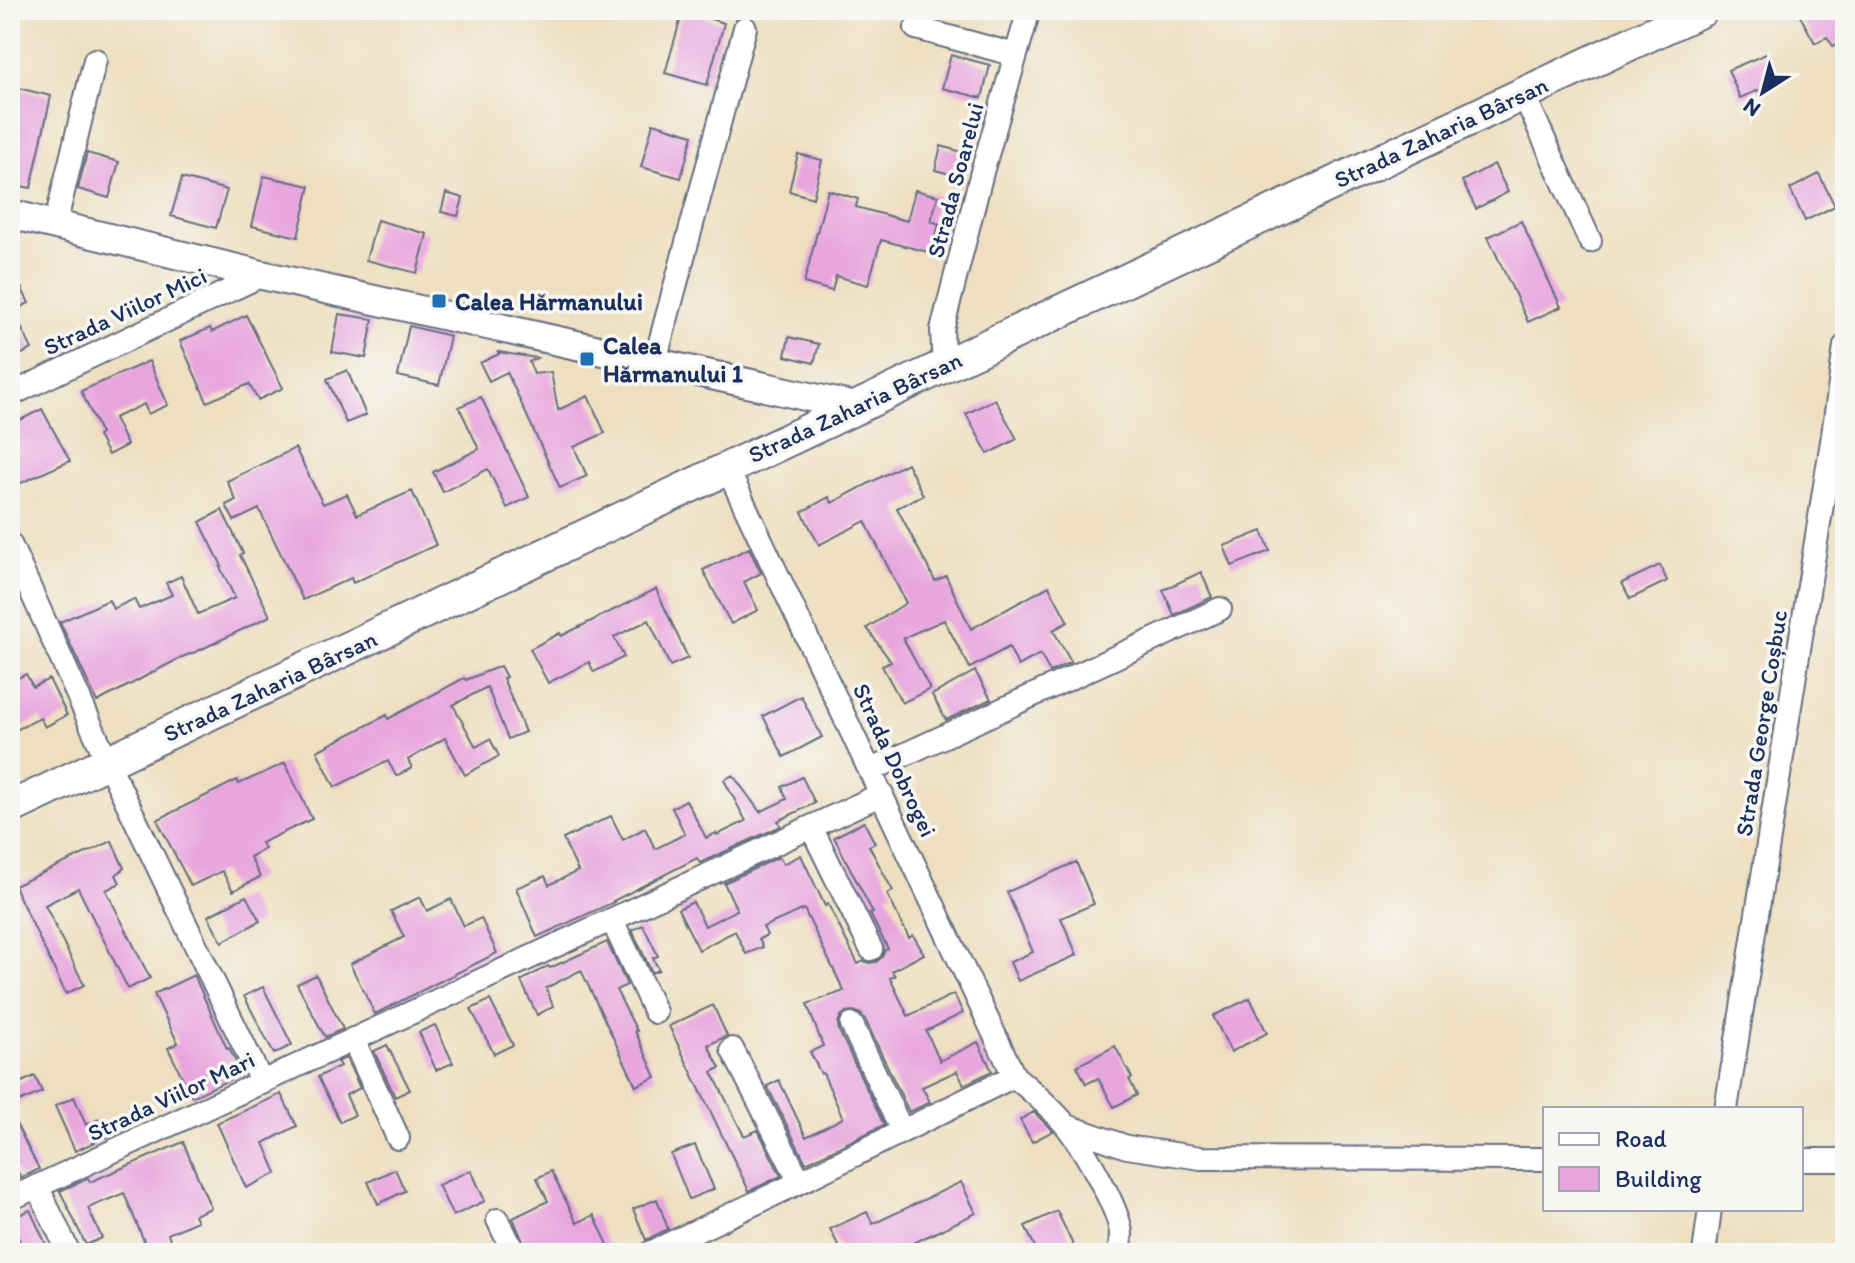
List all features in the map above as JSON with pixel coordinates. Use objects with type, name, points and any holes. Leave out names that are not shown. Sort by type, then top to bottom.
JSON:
[{"type":"main road","name":"Strada Zaharia Bârsan","points":[[10,808],[1702,10]]},
{"type":"street","name":"Strada Soarelui","points":[[944,366],[942,330],[982,172],[1029,10]]},
{"type":"street","points":[[655,361],[745,28]]},
{"type":"street","points":[[916,28],[1016,55]]},
{"type":"street","points":[[55,225],[95,60]]},
{"type":"street","points":[[1523,93],[1590,241]]},
{"type":"street","points":[[10,214],[262,275],[855,407]]},
{"type":"street","name":"Strada Viilor Mici","points":[[10,395],[262,275]]},
{"type":"street","name":"Strada George Coșbuc","points":[[1726,1107],[1845,346]]},
{"type":"street","name":"Strada Dobrogei","points":[[727,468],[1014,1076],[1067,1126],[1107,1195],[1121,1232],[1119,1253]]},
{"type":"street","points":[[10,544],[108,763],[262,1083]]},
{"type":"street","points":[[871,770],[1220,609]]},
{"type":"street","name":"Strada Viilor Mari","points":[[10,1199],[882,794]]},
{"type":"street","points":[[811,827],[871,949]]},
{"type":"street","points":[[612,920],[655,1012]]},
{"type":"street","points":[[852,1025],[902,1131]]},
{"type":"street","points":[[353,1039],[398,1138]]},
{"type":"street","points":[[732,1049],[800,1182]]},
{"type":"street","points":[[650,1253],[1014,1076]]},
{"type":"street","points":[[1067,1126],[1127,1147],[1201,1158],[1543,1159]]},
{"type":"street","points":[[1803,1160],[1845,1160]]},
{"type":"street","points":[[37,1186],[69,1253]]},
{"type":"street","points":[[1704,1253],[1710,1211]]},
{"type":"street","points":[[498,1220],[514,1253]]},
{"type":"building","points":[[1811,10],[1845,10],[1845,39],[1833,46],[1827,37],[1815,43],[1800,16]]},
{"type":"building","points":[[683,11],[724,23],[707,85],[665,73]]},
{"type":"building","points":[[1766,54],[1778,82],[1740,98],[1728,70]]},
{"type":"building","points":[[951,55],[990,65],[982,98],[942,88]]},
{"type":"building","points":[[10,86],[51,96],[31,188],[10,184]]},
{"type":"building","points":[[653,123],[693,135],[681,178],[641,167]]},
{"type":"building","points":[[941,146],[968,154],[962,177],[935,170]]},
{"type":"building","points":[[87,153],[119,162],[109,198],[78,189]]},
{"type":"building","points":[[798,154],[822,160],[813,198],[789,191]]},
{"type":"building","points":[[1494,164],[1508,192],[1476,209],[1462,181]]},
{"type":"building","points":[[1819,174],[1835,206],[1805,221],[1790,189]]},
{"type":"building","points":[[264,176],[310,186],[298,237],[252,226]]},
{"type":"building","points":[[182,178],[227,190],[216,228],[171,216]]},
{"type":"building","points":[[828,190],[858,199],[856,207],[907,221],[915,190],[938,196],[931,221],[939,224],[932,253],[881,240],[868,285],[836,276],[832,291],[804,283]]},
{"type":"building","points":[[446,193],[463,198],[458,216],[441,212]]},
{"type":"building","points":[[377,220],[427,234],[417,273],[366,260]]},
{"type":"building","points":[[1521,221],[1561,307],[1528,322],[1488,237]]},
{"type":"building","points":[[10,265],[29,303],[13,311],[32,349],[10,360]]},
{"type":"building","points":[[339,314],[373,319],[366,358],[332,352]]},
{"type":"building","points":[[246,315],[283,388],[258,400],[249,384],[207,402],[180,341],[210,328],[212,332]]},
{"type":"building","points":[[409,326],[450,336],[439,385],[398,376]]},
{"type":"building","points":[[789,337],[819,344],[814,363],[785,356]]},
{"type":"building","points":[[498,352],[537,358],[529,362],[534,374],[551,372],[558,410],[588,396],[605,433],[574,447],[587,476],[560,488],[507,372],[489,381],[480,363]]},
{"type":"building","points":[[149,361],[168,405],[148,414],[144,404],[114,418],[127,445],[108,455],[81,391]]},
{"type":"building","points":[[347,370],[366,415],[346,423],[327,379]]},
{"type":"building","points":[[481,397],[529,497],[507,508],[488,469],[443,492],[433,472],[479,449],[459,407]]},
{"type":"building","points":[[995,399],[1017,439],[988,454],[966,414]]},
{"type":"building","points":[[42,409],[70,461],[10,488],[10,425]]},
{"type":"building","points":[[295,448],[323,504],[347,494],[357,515],[412,491],[436,545],[353,583],[351,578],[303,600],[259,509],[234,521],[226,505],[236,500],[227,481]]},
{"type":"building","points":[[907,463],[923,495],[897,508],[935,581],[946,576],[971,629],[1049,586],[1068,622],[1053,630],[1071,662],[1050,672],[1040,654],[1018,666],[1009,647],[970,668],[944,620],[903,638],[930,689],[902,703],[882,666],[891,662],[867,628],[906,603],[865,521],[819,545],[802,512],[829,497],[832,503]]},
{"type":"building","points":[[222,510],[270,616],[182,657],[97,702],[60,622],[109,600],[113,609],[134,599],[139,609],[172,595],[166,583],[181,576],[198,614],[235,598],[200,522]]},
{"type":"building","points":[[1262,531],[1270,551],[1232,566],[1224,546]]},
{"type":"building","points":[[749,548],[761,573],[744,582],[758,610],[731,624],[703,570]]},
{"type":"building","points":[[1660,565],[1667,581],[1630,599],[1622,583]]},
{"type":"building","points":[[1201,572],[1212,597],[1174,615],[1163,590]]},
{"type":"building","points":[[656,589],[688,658],[670,666],[649,620],[614,637],[624,657],[594,672],[589,662],[548,683],[530,649]]},
{"type":"building","points":[[500,666],[525,732],[508,739],[487,687],[453,705],[476,747],[490,739],[499,756],[465,775],[445,738],[408,760],[412,768],[396,776],[388,761],[335,787],[317,751],[387,715],[388,719],[464,678],[466,680]]},
{"type":"building","points":[[975,671],[991,699],[946,720],[932,695]]},
{"type":"building","points":[[26,674],[33,687],[49,679],[67,715],[45,727],[40,718],[10,733],[10,682]]},
{"type":"building","points":[[801,696],[822,737],[784,757],[763,716]]},
{"type":"building","points":[[285,763],[312,819],[261,843],[265,849],[250,857],[260,877],[233,891],[222,871],[191,886],[157,820],[237,780],[239,784]]},
{"type":"building","points":[[733,775],[760,812],[787,799],[782,787],[802,777],[815,803],[778,821],[781,826],[700,863],[697,858],[614,902],[537,937],[516,888],[545,876],[549,885],[578,871],[563,839],[611,816],[623,840],[645,828],[655,849],[685,834],[672,808],[686,800],[706,838],[717,835],[746,821],[724,780]]},
{"type":"building","points":[[864,822],[875,843],[869,846],[893,891],[887,894],[909,938],[913,935],[924,954],[892,971],[895,976],[890,978],[908,1016],[954,994],[963,1013],[926,1031],[940,1061],[978,1042],[992,1071],[964,1085],[957,1071],[922,1087],[930,1102],[909,1112],[865,1019],[854,1011],[845,1013],[838,1023],[839,1031],[884,1125],[806,1163],[767,1086],[779,1080],[806,1137],[843,1118],[810,1052],[823,1046],[807,1004],[844,991],[804,909],[763,927],[767,935],[759,939],[763,947],[746,954],[735,931],[699,950],[678,909],[693,902],[705,926],[737,910],[724,883],[779,857],[783,864],[801,855],[858,964],[876,962],[888,949],[834,837]]},
{"type":"building","points":[[112,841],[124,868],[116,875],[120,883],[106,890],[150,978],[128,989],[78,888],[45,905],[84,985],[66,994],[14,886]]},
{"type":"building","points":[[1076,862],[1094,904],[1061,918],[1077,955],[1018,981],[1010,962],[1033,952],[1007,892]]},
{"type":"building","points":[[246,896],[260,921],[222,942],[208,916]]},
{"type":"building","points":[[420,897],[427,911],[451,899],[464,926],[481,918],[497,953],[375,1014],[350,964],[404,937],[391,911]]},
{"type":"building","points":[[643,925],[658,956],[653,958],[659,970],[652,973],[632,930]]},
{"type":"building","points":[[607,942],[627,985],[616,990],[656,1077],[636,1086],[581,970],[546,988],[553,1006],[537,1015],[521,981],[548,966],[550,968]]},
{"type":"building","points":[[194,975],[227,1049],[242,1074],[192,1097],[168,1048],[178,1043],[154,994]]},
{"type":"building","points":[[316,975],[343,1029],[325,1037],[297,984]]},
{"type":"building","points":[[263,987],[292,1045],[274,1054],[244,996]]},
{"type":"building","points":[[1250,998],[1267,1033],[1231,1052],[1213,1016]]},
{"type":"building","points":[[490,1000],[513,1045],[494,1054],[471,1009]]},
{"type":"building","points":[[713,1005],[727,1036],[708,1045],[720,1068],[712,1072],[744,1136],[758,1130],[781,1176],[749,1191],[669,1026]]},
{"type":"building","points":[[435,1025],[453,1063],[436,1070],[419,1032]]},
{"type":"building","points":[[387,1045],[410,1090],[395,1097],[374,1051]]},
{"type":"building","points":[[1115,1046],[1132,1078],[1129,1079],[1137,1095],[1114,1107],[1098,1078],[1086,1084],[1077,1066]]},
{"type":"building","points":[[346,1058],[360,1088],[346,1095],[355,1115],[340,1122],[318,1077],[340,1066],[337,1062]]},
{"type":"building","points":[[35,1076],[42,1092],[10,1106],[10,1087]]},
{"type":"building","points":[[281,1094],[297,1126],[264,1143],[277,1173],[246,1188],[217,1123]]},
{"type":"building","points":[[74,1097],[86,1125],[99,1119],[107,1137],[75,1151],[55,1106]]},
{"type":"building","points":[[10,1112],[39,1169],[21,1178],[10,1157]]},
{"type":"building","points":[[1034,1112],[1053,1131],[1032,1142],[1020,1120]]},
{"type":"building","points":[[183,1142],[211,1208],[194,1215],[197,1221],[168,1234],[175,1253],[149,1253],[124,1193],[88,1208],[102,1238],[86,1245],[60,1191],[88,1178],[90,1182]]},
{"type":"building","points":[[695,1145],[714,1189],[689,1199],[671,1154]]},
{"type":"building","points":[[395,1169],[405,1191],[378,1204],[368,1182]]},
{"type":"building","points":[[471,1170],[485,1201],[453,1216],[438,1185]]},
{"type":"building","points":[[551,1171],[577,1223],[594,1215],[612,1253],[528,1253],[513,1218],[548,1201],[537,1178]]},
{"type":"building","points":[[961,1182],[976,1213],[893,1253],[842,1253],[830,1229],[867,1212],[873,1224]]},
{"type":"building","points":[[657,1199],[668,1229],[646,1240],[633,1209]]},
{"type":"building","points":[[30,1210],[50,1253],[25,1253],[10,1219]]},
{"type":"building","points":[[1057,1211],[1074,1247],[1062,1253],[1038,1253],[1025,1226]]},
{"type":"place","name":"Calea Hărmanului","points":[[439,301]]},
{"type":"place","name":"Calea Hărmanului 1","points":[[587,359]]}]
